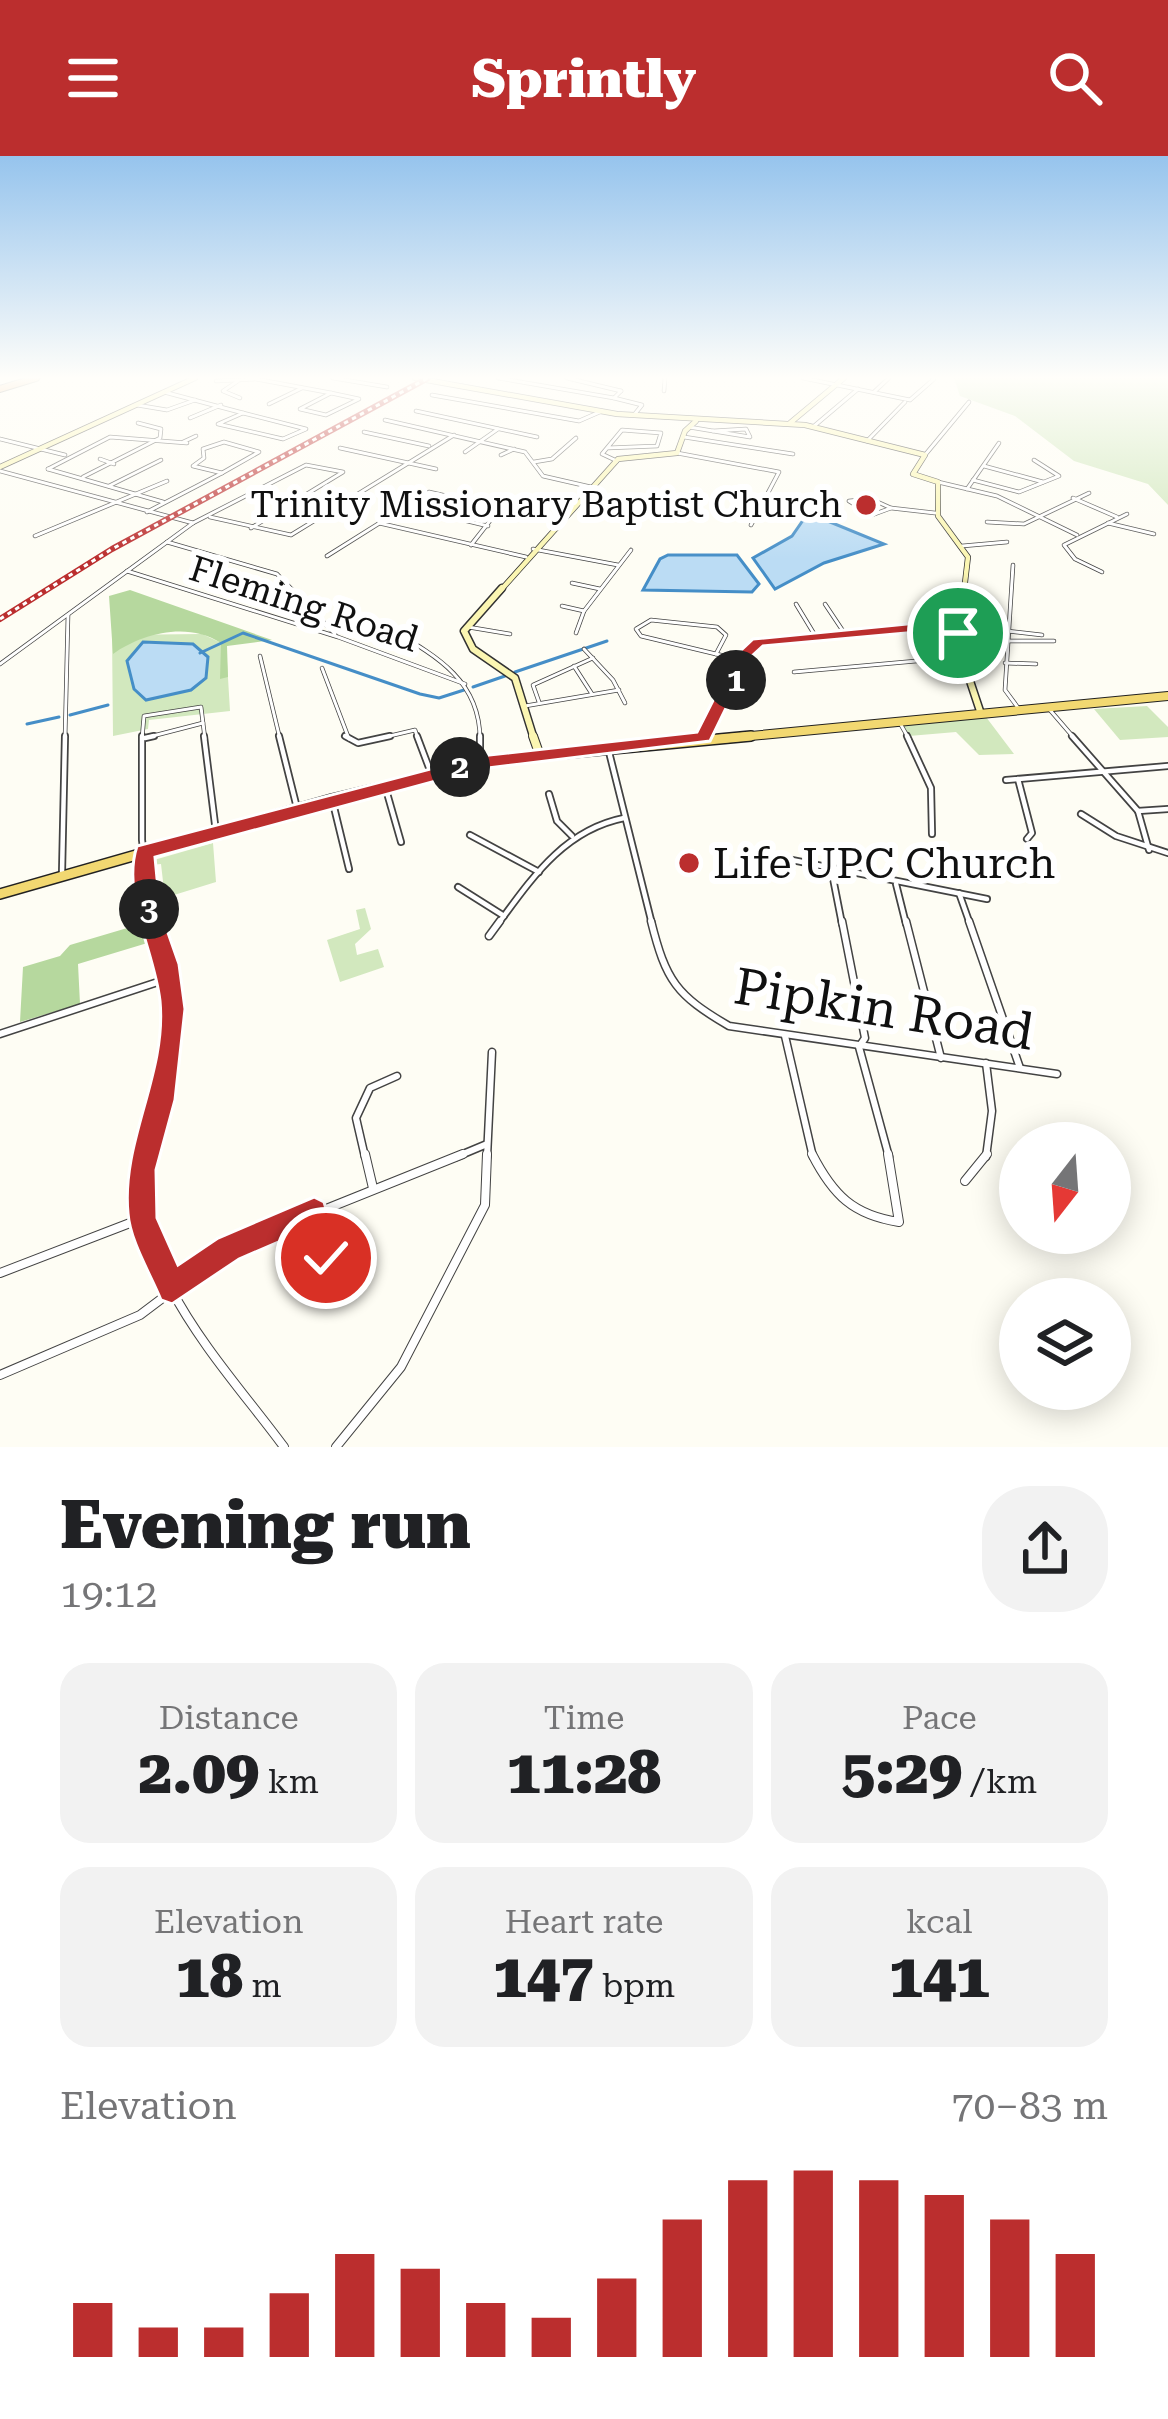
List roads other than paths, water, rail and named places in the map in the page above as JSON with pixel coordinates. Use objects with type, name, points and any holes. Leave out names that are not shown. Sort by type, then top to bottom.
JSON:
[{"type":"main road","points":[[0,894],[332,799],[480,763],[539,753],[1168,696]]},
{"type":"street","points":[[0,469],[65,438]]},
{"type":"street","points":[[104,438],[48,469],[166,502]]},
{"type":"street","points":[[118,438],[185,443],[192,438]]},
{"type":"street","points":[[394,438],[431,446]]},
{"type":"street","points":[[210,517],[291,535],[447,438]]},
{"type":"street","points":[[466,438],[514,449],[543,476],[591,487]]},
{"type":"street","points":[[465,452],[485,438]]},
{"type":"street","points":[[534,463],[552,459],[576,438]]},
{"type":"street","points":[[616,438],[603,457],[616,461],[677,453],[776,471],[751,525]]},
{"type":"street","points":[[607,448],[657,446],[659,438]]},
{"type":"street","points":[[677,453],[683,438]]},
{"type":"street","points":[[692,438],[793,454]]},
{"type":"street","points":[[860,438],[925,455]]},
{"type":"street","points":[[939,438],[913,474],[967,489],[1077,535]]},
{"type":"street","points":[[81,478],[159,439]]},
{"type":"street","points":[[0,440],[70,455]]},
{"type":"street","points":[[147,512],[222,473],[256,455],[260,452],[224,442],[203,449],[205,458],[193,466],[222,473]]},
{"type":"street","points":[[967,489],[999,443]]},
{"type":"street","points":[[340,448],[436,470]]},
{"type":"street","points":[[502,455],[514,449]]},
{"type":"street","points":[[100,459],[114,464]]},
{"type":"street","points":[[109,486],[161,460]]},
{"type":"street","points":[[973,480],[1019,492],[1059,474],[1034,460]]},
{"type":"street","points":[[466,626],[616,461]]},
{"type":"street","points":[[0,664],[194,523],[306,465],[343,472],[251,528]]},
{"type":"street","points":[[984,466],[1043,482]]},
{"type":"street","points":[[0,469],[194,523]]},
{"type":"street","points":[[35,536],[167,481]]},
{"type":"street","points":[[938,482],[935,513],[943,531],[968,557],[958,624],[961,657],[980,711]]},
{"type":"street","points":[[327,556],[429,491],[500,508],[471,545]]},
{"type":"street","points":[[987,522],[1018,526],[1089,493]]},
{"type":"street","points":[[1072,498],[1117,517]]},
{"type":"street","points":[[891,508],[872,514],[849,501],[872,499],[891,508],[935,513]]},
{"type":"street","points":[[401,505],[488,526]]},
{"type":"street","points":[[1102,572],[1064,545],[1127,514]]},
{"type":"street","points":[[376,523],[526,557]]},
{"type":"street","points":[[1107,523],[1154,534]]},
{"type":"street","points":[[167,542],[277,574],[338,637]]},
{"type":"street","points":[[962,546],[1007,542]]},
{"type":"street","points":[[533,549],[618,566]]},
{"type":"street","points":[[576,633],[584,610],[632,550]]},
{"type":"street","points":[[1013,565],[1005,690],[1019,709]]},
{"type":"street","name":"Fleming Road","points":[[127,571],[338,637],[465,684]]},
{"type":"street","points":[[572,584],[600,589]]},
{"type":"street","points":[[796,604],[816,637]]},
{"type":"street","points":[[825,604],[845,634]]},
{"type":"street","points":[[562,606],[584,610]]},
{"type":"street","points":[[62,878],[68,615]]},
{"type":"street","points":[[370,617],[458,672],[480,713],[480,763]]},
{"type":"street","points":[[716,653],[726,635],[718,627],[651,620],[636,628],[641,636],[742,660]]},
{"type":"street","points":[[704,737],[755,643],[958,624]]},
{"type":"street","points":[[466,626],[510,634]]},
{"type":"street","points":[[466,626],[473,649],[515,678],[539,753]]},
{"type":"street","points":[[1007,631],[1042,635]]},
{"type":"street","points":[[1006,641],[1054,641]]},
{"type":"street","points":[[584,649],[625,703]]},
{"type":"street","points":[[260,656],[298,809]]},
{"type":"street","points":[[794,672],[961,657]]},
{"type":"street","points":[[539,704],[533,685],[593,658]]},
{"type":"street","points":[[1005,664],[1036,664]]},
{"type":"street","points":[[574,666],[592,694]]},
{"type":"street","points":[[322,668],[345,736],[358,743],[415,730],[431,773]]},
{"type":"street","points":[[525,706],[619,690]]},
{"type":"street","points":[[216,832],[198,705],[145,716],[144,852],[149,910],[170,979],[172,1044],[142,1170],[142,1218],[172,1288],[284,1447]]},
{"type":"street","points":[[1046,706],[1138,811],[1149,850]]},
{"type":"street","points":[[898,720],[931,776],[935,793],[932,834]]},
{"type":"street","points":[[143,738],[203,723]]},
{"type":"street","name":"Pipkin Road","points":[[608,747],[671,986],[714,1021],[785,1036],[1057,1074]]},
{"type":"street","points":[[1006,780],[1168,766]]},
{"type":"street","points":[[1018,779],[1028,802],[1032,833],[1027,839]]},
{"type":"street","points":[[386,786],[401,842]]},
{"type":"street","points":[[548,794],[557,821],[572,836]]},
{"type":"street","points":[[332,799],[349,869]]},
{"type":"street","points":[[1138,811],[1168,809]]},
{"type":"street","points":[[1081,814],[1149,850],[1168,853]]},
{"type":"street","points":[[488,936],[572,836],[593,823],[624,818]]},
{"type":"street","points":[[470,835],[542,873]]},
{"type":"street","points":[[767,855],[987,899]]},
{"type":"street","points":[[785,1036],[802,1132],[819,1174],[860,1209],[899,1222],[896,1183],[860,1047],[866,1038],[832,868]]},
{"type":"street","points":[[895,881],[941,1058]]},
{"type":"street","points":[[458,887],[504,916]]},
{"type":"street","points":[[958,893],[1020,1068]]},
{"type":"street","points":[[0,1034],[170,979]]},
{"type":"street","points":[[336,1447],[401,1367],[471,1236],[488,1192],[491,1052]]},
{"type":"street","points":[[964,1181],[977,1174],[996,1118],[986,1063]]},
{"type":"street","points":[[373,1188],[356,1118],[370,1088],[397,1076]]},
{"type":"street","points":[[0,1375],[140,1315],[229,1248],[487,1144]]},
{"type":"street","points":[[314,1212],[334,1270]]},
{"type":"street","points":[[0,1273],[142,1218]]},
{"type":"water","points":[[808,513],[884,544],[824,563],[775,589],[753,558],[792,536]]},
{"type":"water","points":[[737,555],[759,584],[752,592],[643,590],[660,559]]},
{"type":"water","points":[[143,642],[193,644],[208,657],[206,678],[191,690],[146,700],[134,689],[127,661]]},
{"type":"waterway","points":[[200,653],[243,633],[420,694],[439,698],[464,690]]},
{"type":"waterway","points":[[515,672],[607,641]]},
{"type":"waterway","points":[[473,687],[505,676]]},
{"type":"waterway","points":[[70,715],[108,705]]},
{"type":"waterway","points":[[27,724],[59,717]]},
{"type":"railway","points":[[0,619],[112,549],[317,438]]},
{"type":"place","name":"Trinity Missionary Baptist Church","points":[[866,505]]},
{"type":"place","name":"Life UPC Church","points":[[689,863]]}]
